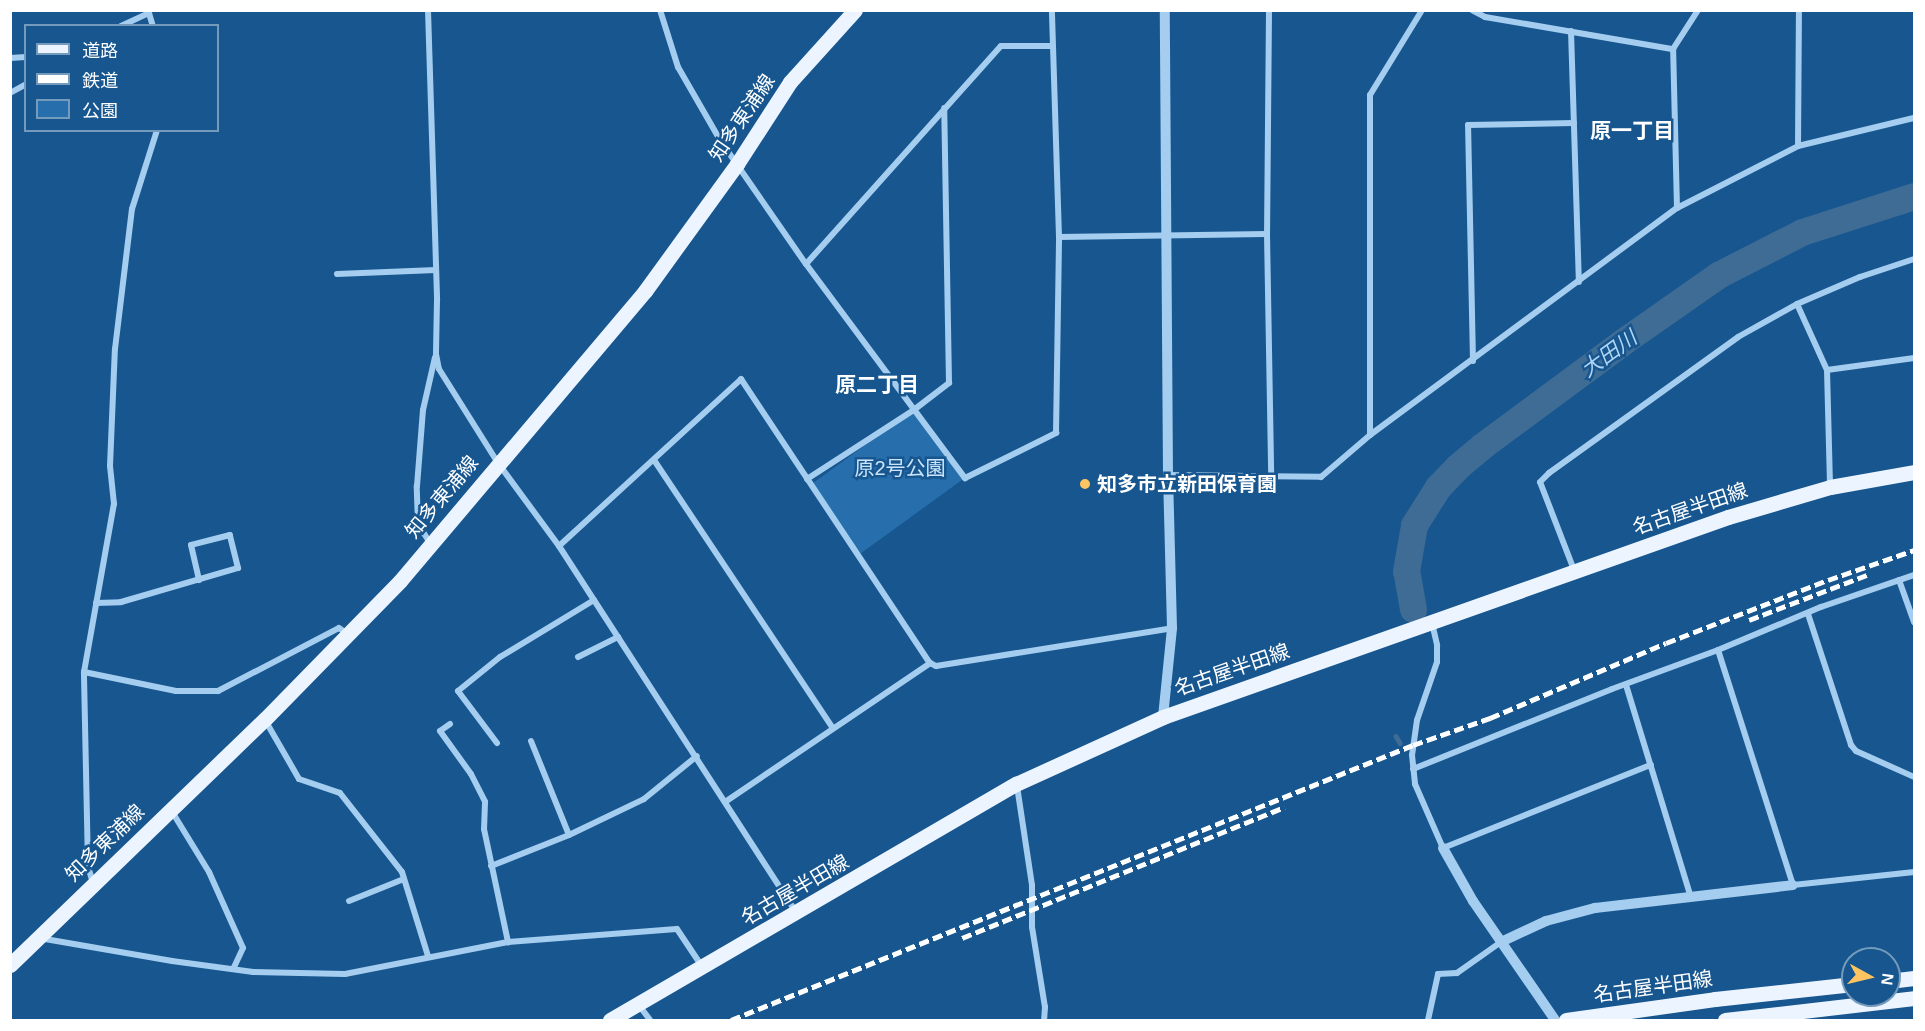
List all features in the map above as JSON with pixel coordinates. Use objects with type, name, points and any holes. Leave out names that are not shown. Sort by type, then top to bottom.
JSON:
[{"type":"main road","name":"知多東浦線","points":[[10,965],[265,719],[400,581],[645,291],[737,164],[790,82],[855,10]]},
{"type":"main road","name":"名古屋半田線","points":[[610,1020],[797,914],[1016,784],[1163,717],[1728,517],[1830,487],[1914,472]]},
{"type":"main road","name":"名古屋半田線","points":[[1566,1020],[1715,999],[1841,985]]},
{"type":"main road","points":[[1725,1020],[1914,998]]},
{"type":"street","points":[[428,10],[436,270],[436,354],[439,369],[451,392],[498,463],[559,546],[697,756],[797,914]]},
{"type":"street","points":[[660,10],[678,67],[720,140],[806,264],[965,478],[1056,433],[1059,237],[1052,10]]},
{"type":"street","points":[[1163,717],[1172,627],[1168,475],[1165,10]]},
{"type":"street","points":[[1269,10],[1267,234],[1271,475]]},
{"type":"street","points":[[1370,435],[1370,94],[1422,10]]},
{"type":"street","points":[[1472,10],[1485,17],[1673,49]]},
{"type":"street","points":[[1677,208],[1673,49],[1698,10]]},
{"type":"street","points":[[1798,146],[1799,10]]},
{"type":"street","points":[[125,24],[148,12]]},
{"type":"street","points":[[1571,31],[1579,282]]},
{"type":"street","points":[[806,264],[1001,46],[1052,46]]},
{"type":"street","points":[[10,93],[24,85]]},
{"type":"street","points":[[807,479],[915,409],[949,383],[951,370],[944,108]]},
{"type":"street","points":[[1168,475],[1321,477],[1370,435],[1677,208],[1798,146],[1914,118]]},
{"type":"street","points":[[1473,361],[1468,124],[1574,123]]},
{"type":"street","points":[[93,884],[88,867],[84,672],[114,504],[110,466],[115,349],[132,209],[156,132]]},
{"type":"street","points":[[1059,237],[1267,234]]},
{"type":"street","points":[[1574,572],[1540,482],[1738,337],[1797,304],[1860,277],[1914,259]]},
{"type":"street","points":[[337,274],[436,270]]},
{"type":"street","points":[[1797,304],[1827,370],[1830,487]]},
{"type":"street","points":[[430,544],[418,524],[417,486],[423,411],[436,354]]},
{"type":"street","points":[[1827,370],[1914,358]]},
{"type":"street","points":[[559,546],[741,379],[930,663],[936,666],[1172,627]]},
{"type":"street","points":[[654,460],[833,728]]},
{"type":"street","points":[[96,603],[121,603],[199,580],[238,568],[230,535],[191,545],[199,580]]},
{"type":"street","points":[[1413,769],[1718,650],[1821,607],[1914,575]]},
{"type":"street","points":[[1899,580],[1914,622]]},
{"type":"street","points":[[497,743],[458,691],[500,657],[594,600]]},
{"type":"street","points":[[1808,614],[1851,745],[1856,751],[1914,777]]},
{"type":"street","points":[[1432,622],[1437,645],[1437,662],[1417,720],[1413,769],[1420,800],[1457,876],[1555,1020]]},
{"type":"street","points":[[84,672],[176,691],[218,691],[339,628],[349,634]]},
{"type":"street","points":[[578,657],[618,637]]},
{"type":"street","points":[[1718,650],[1793,885]]},
{"type":"street","points":[[725,802],[930,663]]},
{"type":"street","points":[[1626,685],[1691,897]]},
{"type":"street","points":[[265,719],[299,779],[340,793],[402,872],[428,956]]},
{"type":"street","points":[[450,724],[440,731],[471,774],[485,802],[484,829],[508,942]]},
{"type":"street","points":[[531,741],[569,835]]},
{"type":"street","points":[[492,866],[569,835],[644,799],[697,756]]},
{"type":"street","points":[[1443,848],[1651,765]]},
{"type":"street","points":[[1016,784],[1032,885],[1032,927],[1045,1007],[1044,1020]]},
{"type":"street","points":[[171,809],[209,872],[243,948],[232,969]]},
{"type":"street","points":[[1428,1020],[1438,974],[1457,973],[1501,942],[1530,927],[1567,914],[1595,908],[1914,872]]},
{"type":"street","points":[[349,901],[404,879]]},
{"type":"street","points":[[41,934],[45,939],[232,969],[345,974],[508,942],[677,929],[703,968]]},
{"type":"street","points":[[638,1005],[650,1020]]},
{"type":"green space","name":"原2号公園","points":[[915,409],[965,478],[861,554],[811,485]]},
{"type":"waterway","name":"大田川","points":[[1413,609],[1406,571],[1414,525],[1438,487],[1482,446],[1621,343],[1718,275],[1802,232],[1914,196]]},
{"type":"waterway","name":"大田川","points":[[1413,609],[1414,615]]},
{"type":"waterway","points":[[1396,736],[1400,743]]},
{"type":"railway","points":[[731,1020],[1413,745],[1490,718],[1666,643],[1828,580],[1914,550]]},
{"type":"railway","points":[[1749,620],[1867,575]]},
{"type":"railway","points":[[962,938],[1284,807]]},
{"type":"place","name":"知多市立新田保育園","points":[[1085,484]]},
{"type":"district","name":"原一丁目","points":[[1632,131]]},
{"type":"district","name":"原二丁目","points":[[877,385]]}]
